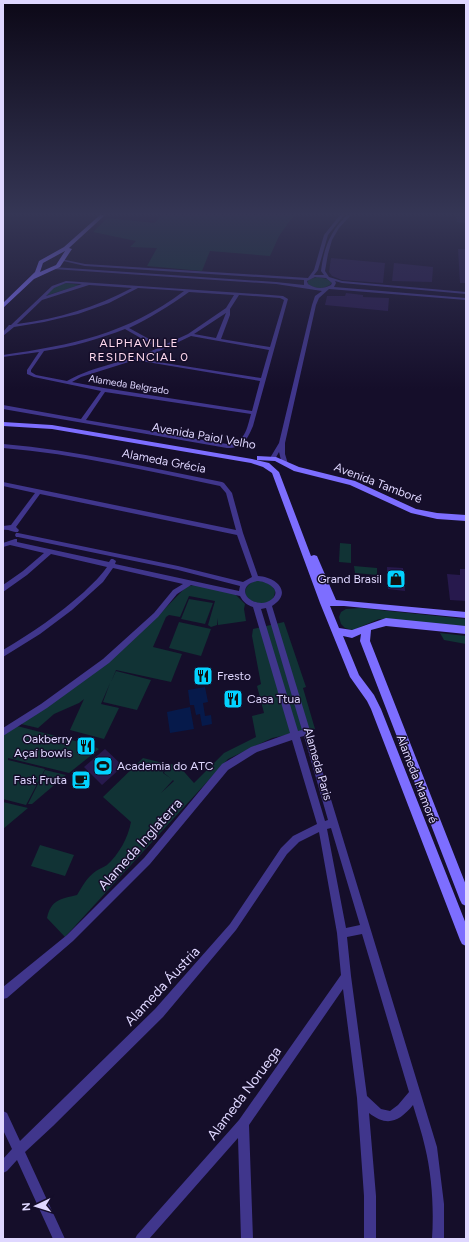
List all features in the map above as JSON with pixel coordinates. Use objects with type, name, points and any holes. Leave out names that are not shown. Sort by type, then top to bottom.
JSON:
[{"type":"main road","points":[[3,306],[37,273]]},
{"type":"main road","points":[[33,278],[43,273]]},
{"type":"main road","name":"Avenida Paiol Velho","points":[[3,419],[54,422],[82,426],[260,458],[274,465],[283,475],[329,603]]},
{"type":"main road","name":"Avenida Paiol Velho","points":[[3,424],[34,425],[79,430],[252,461],[266,465],[275,472],[278,478],[329,603]]},
{"type":"main road","name":"Avenida Tamboré","points":[[260,458],[273,458],[297,469],[352,483],[414,511],[437,516],[466,518]]},
{"type":"main road","points":[[283,475],[282,470],[285,464]]},
{"type":"main road","points":[[329,603],[466,615]]},
{"type":"main road","name":"Alameda Mamoré","points":[[329,603],[331,618],[338,632],[355,677],[371,698],[466,940]]},
{"type":"main road","points":[[331,618],[338,609],[354,604]]},
{"type":"main road","points":[[338,632],[352,634],[386,622],[466,630]]},
{"type":"main road","name":"Alameda Mamoré","points":[[367,628],[364,641],[403,742],[464,887],[466,900]]},
{"type":"main road","points":[[390,745],[403,742]]},
{"type":"street","points":[[127,273],[276,283],[310,288],[466,299]]},
{"type":"street","points":[[222,273],[309,278],[319,276],[342,282],[466,293]]},
{"type":"street","points":[[313,273],[305,283],[317,297]]},
{"type":"street","points":[[273,458],[282,443],[317,297],[334,284],[325,273]]},
{"type":"street","points":[[3,335],[53,287],[59,284],[71,282],[279,297],[286,300],[245,440],[239,445],[227,446],[3,407]]},
{"type":"street","points":[[39,300],[90,283]]},
{"type":"street","points":[[12,326],[57,319],[82,312],[114,300],[137,287]]},
{"type":"street","points":[[3,356],[42,351],[95,339],[126,328],[167,307],[188,290]]},
{"type":"street","points":[[67,383],[79,376],[134,359],[190,335],[228,309],[237,294]]},
{"type":"street","points":[[218,340],[228,315],[228,309]]},
{"type":"street","points":[[126,328],[162,348]]},
{"type":"street","points":[[190,335],[272,349]]},
{"type":"street","name":"Alameda Belgrado","points":[[42,351],[28,373],[34,376],[104,390],[253,413]]},
{"type":"street","points":[[134,359],[263,380]]},
{"type":"street","points":[[82,421],[104,390]]},
{"type":"street","points":[[282,443],[285,464]]},
{"type":"street","name":"Alameda Grécia","points":[[3,446],[76,456],[218,482],[225,486],[229,493],[240,532],[256,578]]},
{"type":"street","points":[[3,484],[240,532]]},
{"type":"street","points":[[12,528],[39,491]]},
{"type":"street","points":[[3,528],[12,528],[17,530],[18,535]]},
{"type":"street","points":[[3,545],[11,543],[18,535]]},
{"type":"street","points":[[18,535],[178,568],[244,585]]},
{"type":"street","points":[[11,543],[242,594],[248,602],[256,605],[268,605],[278,596],[279,593],[276,585],[270,580],[256,578],[244,585],[242,594]]},
{"type":"street","points":[[3,589],[25,573],[50,551]]},
{"type":"street","points":[[3,654],[35,634],[72,607],[106,575],[116,555]]},
{"type":"street","points":[[175,592],[174,578],[178,568]]},
{"type":"street","points":[[3,732],[44,706],[106,661],[156,614],[175,592],[191,582]]},
{"type":"street","name":"Alameda Paris","points":[[256,605],[322,826],[342,932],[346,976],[362,1098],[370,1196],[370,1239]]},
{"type":"street","name":"Alameda Paris","points":[[268,605],[431,1147],[436,1177],[440,1222],[438,1239]]},
{"type":"street","name":"Alameda Inglaterra","points":[[3,994],[70,938],[147,861],[225,767],[238,758],[264,745],[307,732]]},
{"type":"street","name":"Alameda Áustria","points":[[3,1167],[159,1013],[233,928],[284,851],[296,839],[322,826],[334,823]]},
{"type":"street","points":[[342,932],[366,929]]},
{"type":"street","name":"Alameda Noruega","points":[[141,1239],[243,1124],[346,976]]},
{"type":"street","points":[[362,1098],[373,1111],[380,1115],[388,1116],[397,1115],[401,1112],[415,1093]]},
{"type":"street","points":[[3,1117],[59,1239]]},
{"type":"street","points":[[243,1124],[247,1239]]},
{"type":"green space","points":[[317,277],[327,279],[332,283],[323,288],[314,287],[308,284],[308,280]]},
{"type":"green space","points":[[66,283],[80,285],[45,296],[54,287]]},
{"type":"green space","points":[[340,543],[351,544],[351,563],[339,562]]},
{"type":"green space","points":[[354,566],[377,568],[377,575],[355,573]]},
{"type":"green space","points":[[256,580],[270,583],[275,590],[273,598],[268,602],[254,602],[248,598],[245,593],[247,586]]},
{"type":"green space","points":[[195,585],[235,594],[245,604],[244,609],[246,621],[218,625],[217,618],[217,625],[211,627],[208,625],[215,601],[189,596],[180,617],[169,615],[166,617],[153,647],[182,654],[171,682],[116,670],[111,682],[116,671],[151,680],[137,710],[103,702],[110,683],[101,704],[119,708],[104,739],[70,730],[84,699],[79,703],[54,714],[38,728],[21,724],[149,625],[184,589],[188,586]]},
{"type":"green space","points":[[189,599],[213,603],[205,624],[181,619]]},
{"type":"green space","points":[[360,608],[466,619],[466,626],[379,619],[353,630],[345,628],[341,624],[339,617],[341,612],[346,609]]},
{"type":"green space","points":[[179,622],[211,629],[201,656],[169,648]]},
{"type":"green space","points":[[284,622],[306,687],[303,688],[315,729],[272,738],[228,759],[65,937],[47,918],[51,907],[61,899],[77,895],[90,876],[111,861],[122,845],[130,828],[131,822],[103,797],[143,758],[167,764],[163,773],[171,779],[164,773],[168,764],[178,765],[194,783],[224,753],[256,737],[252,716],[264,713],[257,686],[261,684],[252,636],[253,629]],"holes":[[[173,780],[174,781],[161,793]]]},
{"type":"green space","points":[[440,633],[466,636],[466,644],[444,640]]},
{"type":"green space","points":[[17,726],[83,743],[81,748],[89,750],[93,746],[99,749],[69,773],[8,758],[8,760],[45,769],[26,805],[3,799],[3,735]]},
{"type":"green space","points":[[45,770],[66,775],[32,804],[28,804]]},
{"type":"green space","points":[[3,802],[28,808],[3,829]]},
{"type":"green space","points":[[40,845],[74,855],[65,876],[31,866]]},
{"type":"water","points":[[205,687],[208,702],[203,703],[205,716],[211,715],[212,724],[202,726],[200,714],[196,715],[194,705],[190,705],[188,690]]},
{"type":"water","points":[[190,707],[194,729],[170,733],[167,712]]},
{"type":"building","points":[[330,273],[384,273],[383,283],[342,280],[332,276]]},
{"type":"building","points":[[393,273],[433,273],[432,282],[392,281]]},
{"type":"building","points":[[459,273],[466,273],[466,283],[460,283]]},
{"type":"building","points":[[346,293],[363,295],[363,297],[389,298],[388,311],[325,305],[327,296],[345,296]]},
{"type":"building","name":"Grand Brasil","points":[[387,567],[403,568],[405,591],[388,589]]},
{"type":"building","points":[[460,569],[466,569],[466,601],[450,600],[447,574],[460,575]]},
{"type":"building","name":"Academia do ATC","points":[[105,749],[123,766],[102,785],[84,767]]},
{"type":"place","name":"Grand Brasil","points":[[396,579]]},
{"type":"place","name":"Fresto","points":[[203,676]]},
{"type":"place","name":"Casa Ttua","points":[[233,699]]},
{"type":"place","name":"Oakberry Açaí bowls","points":[[86,746]]},
{"type":"place","name":"Academia do ATC","points":[[103,766]]},
{"type":"place","name":"Fast Fruta","points":[[81,780]]},
{"type":"district","name":"ALPHAVILLE RESIDENCIAL 0","points":[[139,350]]}]
